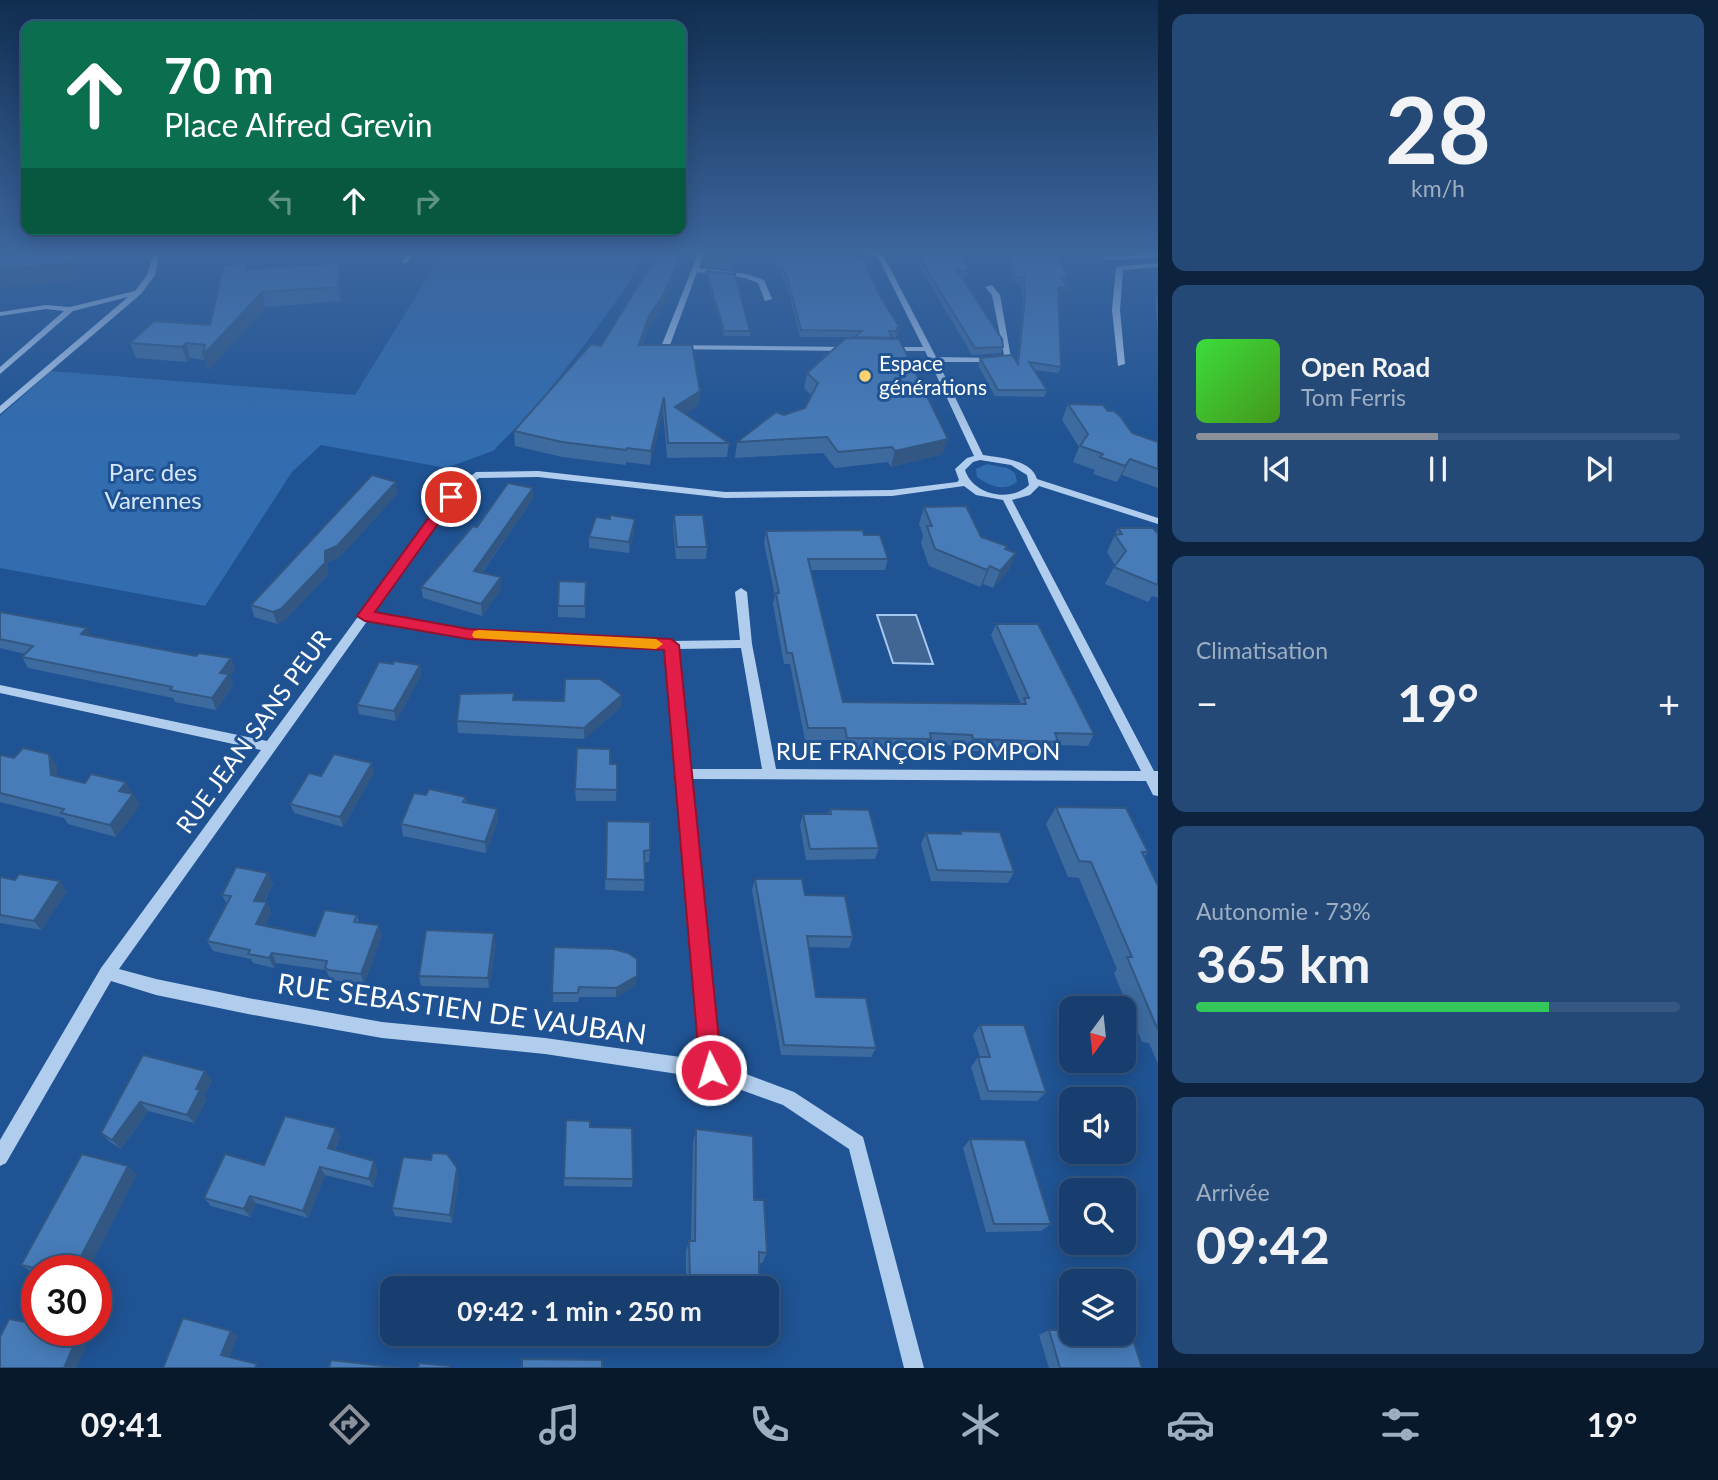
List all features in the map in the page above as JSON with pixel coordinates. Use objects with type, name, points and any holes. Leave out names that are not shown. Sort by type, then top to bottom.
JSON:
[{"type":"street","points":[[0,371],[67,313]]},
{"type":"street","points":[[0,411],[114,313]]},
{"type":"street","points":[[678,313],[664,347],[859,349]]},
{"type":"street","points":[[910,313],[979,457]]},
{"type":"street","points":[[933,359],[997,360],[1008,356],[1000,313]]},
{"type":"street","points":[[1116,313],[1121,364]]},
{"type":"street","points":[[873,349],[929,349]]},
{"type":"street","points":[[979,457],[1014,463],[1031,474],[1034,481],[1031,491],[1006,498],[982,493],[964,481],[960,469],[970,460],[979,457]]},
{"type":"street","name":"RUE JEAN SANS PEUR","points":[[0,1157],[107,972],[451,497],[476,475],[538,474],[725,495],[892,493],[960,485],[964,481]]},
{"type":"street","points":[[1034,481],[1158,522]]},
{"type":"street","points":[[1006,498],[1154,776],[1158,791]]},
{"type":"street","points":[[741,592],[746,644],[770,774]]},
{"type":"street","points":[[365,616],[468,634],[671,645],[746,644]]},
{"type":"street","points":[[671,645],[711,1070]]},
{"type":"street","points":[[0,689],[270,747]]},
{"type":"street","name":"RUE FRANÇOIS POMPON","points":[[685,774],[1154,776]]},
{"type":"street","name":"RUE SEBASTIEN DE VAUBAN","points":[[107,972],[156,987],[382,1030],[545,1046],[711,1070],[788,1098],[857,1143],[914,1368]]},
{"type":"green space","name":"Parc des Varennes","points":[[406,313],[608,313],[535,408],[493,451],[446,468],[321,445],[292,472],[205,606],[0,568],[0,416],[51,371],[355,395]]},
{"type":"green space","points":[[987,464],[1007,468],[1015,473],[1017,482],[1002,487],[977,477],[976,469]]},
{"type":"shaded area","points":[[877,615],[916,615],[933,664],[893,663]]},
{"type":"building","points":[[213,313],[242,313],[203,355],[205,345],[186,343],[182,347],[130,343],[154,321],[210,325]]},
{"type":"building","points":[[621,313],[651,313],[639,345],[692,345],[700,391],[675,407],[729,443],[668,443],[664,397],[651,451],[562,442],[514,431],[591,344],[601,346]]},
{"type":"building","points":[[719,313],[745,313],[750,331],[724,331]]},
{"type":"building","points":[[797,313],[891,313],[900,328],[897,328],[898,331],[889,331],[892,338],[854,337],[862,331],[801,330]]},
{"type":"building","points":[[953,313],[985,313],[1002,339],[1003,347],[975,348]]},
{"type":"building","points":[[1023,313],[1059,313],[1061,367],[1029,362],[1047,390],[998,390],[980,358],[1012,355],[1018,364]]},
{"type":"building","points":[[846,338],[899,339],[948,439],[895,451],[892,447],[838,452],[827,437],[737,442],[776,412],[784,415],[805,408],[818,383],[807,373]]},
{"type":"building","points":[[1068,404],[1103,405],[1108,411],[1114,411],[1120,416],[1132,433],[1158,442],[1158,469],[1130,459],[1125,466],[1080,446],[1088,434]]},
{"type":"building","points":[[372,475],[396,482],[337,546],[325,551],[325,563],[281,609],[273,612],[251,605]]},
{"type":"building","points":[[508,483],[533,488],[474,571],[501,577],[481,604],[421,587],[473,526],[477,527]]},
{"type":"building","points":[[966,506],[981,537],[1007,546],[1005,549],[1016,553],[1000,571],[990,566],[987,570],[935,549],[927,526],[932,526],[924,507]]},
{"type":"building","points":[[610,515],[635,519],[629,542],[589,537],[596,517],[610,519]]},
{"type":"building","points":[[674,515],[703,515],[707,547],[677,547]]},
{"type":"building","points":[[1118,528],[1153,528],[1158,534],[1158,585],[1114,567],[1126,551],[1115,535],[1122,534]]},
{"type":"building","points":[[863,530],[864,535],[880,535],[888,559],[808,559],[843,702],[1026,704],[1024,698],[1029,698],[996,624],[1038,624],[1094,734],[1055,733],[1058,742],[973,739],[972,735],[930,733],[931,739],[847,738],[845,728],[808,728],[792,653],[787,653],[776,593],[779,593],[766,531]]},
{"type":"building","points":[[559,581],[586,582],[585,606],[558,606]]},
{"type":"building","points":[[0,612],[87,628],[81,634],[196,656],[199,653],[231,658],[220,673],[229,674],[212,698],[170,690],[172,687],[22,657],[33,646],[0,639]]},
{"type":"building","points":[[394,661],[420,665],[394,711],[357,705],[379,662],[393,664]]},
{"type":"building","points":[[565,679],[600,679],[622,695],[584,728],[457,721],[460,694],[514,693],[513,700],[564,701]]},
{"type":"building","points":[[23,748],[49,754],[51,775],[85,783],[91,774],[126,782],[119,791],[133,794],[110,825],[61,813],[64,809],[0,793],[0,755],[14,758]]},
{"type":"building","points":[[577,748],[610,749],[610,764],[617,764],[617,790],[575,789]]},
{"type":"building","points":[[334,754],[372,763],[340,817],[290,804],[309,773],[321,776]]},
{"type":"building","points":[[429,789],[466,797],[463,802],[497,809],[485,842],[401,824],[414,793],[426,795]]},
{"type":"building","points":[[1056,807],[1126,808],[1148,852],[1142,852],[1158,886],[1158,1028],[1127,957],[1132,957],[1091,862],[1079,861]]},
{"type":"building","points":[[830,809],[869,810],[879,848],[810,849],[803,814],[831,814]]},
{"type":"building","points":[[607,821],[650,822],[650,850],[644,851],[645,880],[606,879]]},
{"type":"building","points":[[960,831],[1000,832],[1014,872],[937,870],[926,833],[961,834]]},
{"type":"building","points":[[236,867],[268,873],[254,901],[267,902],[256,924],[315,936],[325,910],[357,915],[354,922],[379,925],[361,974],[329,970],[325,968],[327,961],[272,953],[269,958],[248,954],[250,950],[207,941],[231,896],[222,895]]},
{"type":"building","points":[[19,874],[60,881],[34,921],[0,915],[0,877],[15,880]]},
{"type":"building","points":[[755,879],[802,879],[805,895],[845,896],[853,937],[807,936],[816,997],[866,998],[876,1048],[784,1045]]},
{"type":"building","points":[[426,930],[494,933],[488,978],[419,976]]},
{"type":"building","points":[[554,947],[613,949],[628,953],[637,959],[637,976],[616,988],[579,987],[578,993],[552,993]]},
{"type":"building","points":[[980,1025],[1024,1025],[1046,1092],[988,1091],[978,1057],[990,1057]]},
{"type":"building","points":[[143,1055],[205,1071],[196,1089],[200,1090],[187,1115],[140,1102],[112,1140],[101,1133]]},
{"type":"building","points":[[285,1116],[336,1128],[328,1148],[374,1161],[369,1179],[320,1167],[303,1211],[250,1196],[244,1209],[204,1198],[225,1154],[264,1165]]},
{"type":"building","points":[[566,1120],[590,1121],[590,1127],[632,1128],[633,1179],[564,1178]]},
{"type":"building","points":[[696,1129],[753,1136],[754,1200],[764,1200],[767,1253],[759,1252],[759,1276],[690,1276],[689,1241],[695,1241]]},
{"type":"building","points":[[970,1139],[1025,1140],[1051,1224],[994,1224]]},
{"type":"building","points":[[432,1153],[447,1154],[457,1168],[450,1215],[392,1208],[403,1157],[431,1160]]},
{"type":"building","points":[[82,1154],[128,1166],[82,1255],[26,1255]]},
{"type":"building","points":[[183,1318],[231,1331],[221,1355],[257,1364],[255,1368],[163,1368]]},
{"type":"building","points":[[9,1319],[21,1321],[21,1346],[74,1346],[64,1368],[0,1368],[0,1337]]},
{"type":"building","points":[[1049,1330],[1059,1330],[1059,1346],[1135,1346],[1142,1368],[1060,1368]]},
{"type":"building","points":[[522,1359],[602,1360],[602,1368],[522,1368]]},
{"type":"building","points":[[331,1360],[401,1368],[329,1368]]},
{"type":"building","points":[[419,1363],[450,1366],[418,1368]]},
{"type":"slow traffic","points":[[479,635],[656,644]]},
{"type":"place","name":"Espace générations","points":[[865,376]]},
{"type":"route","points":[[451,497],[365,616],[468,634],[671,645],[711,1070]]}]
